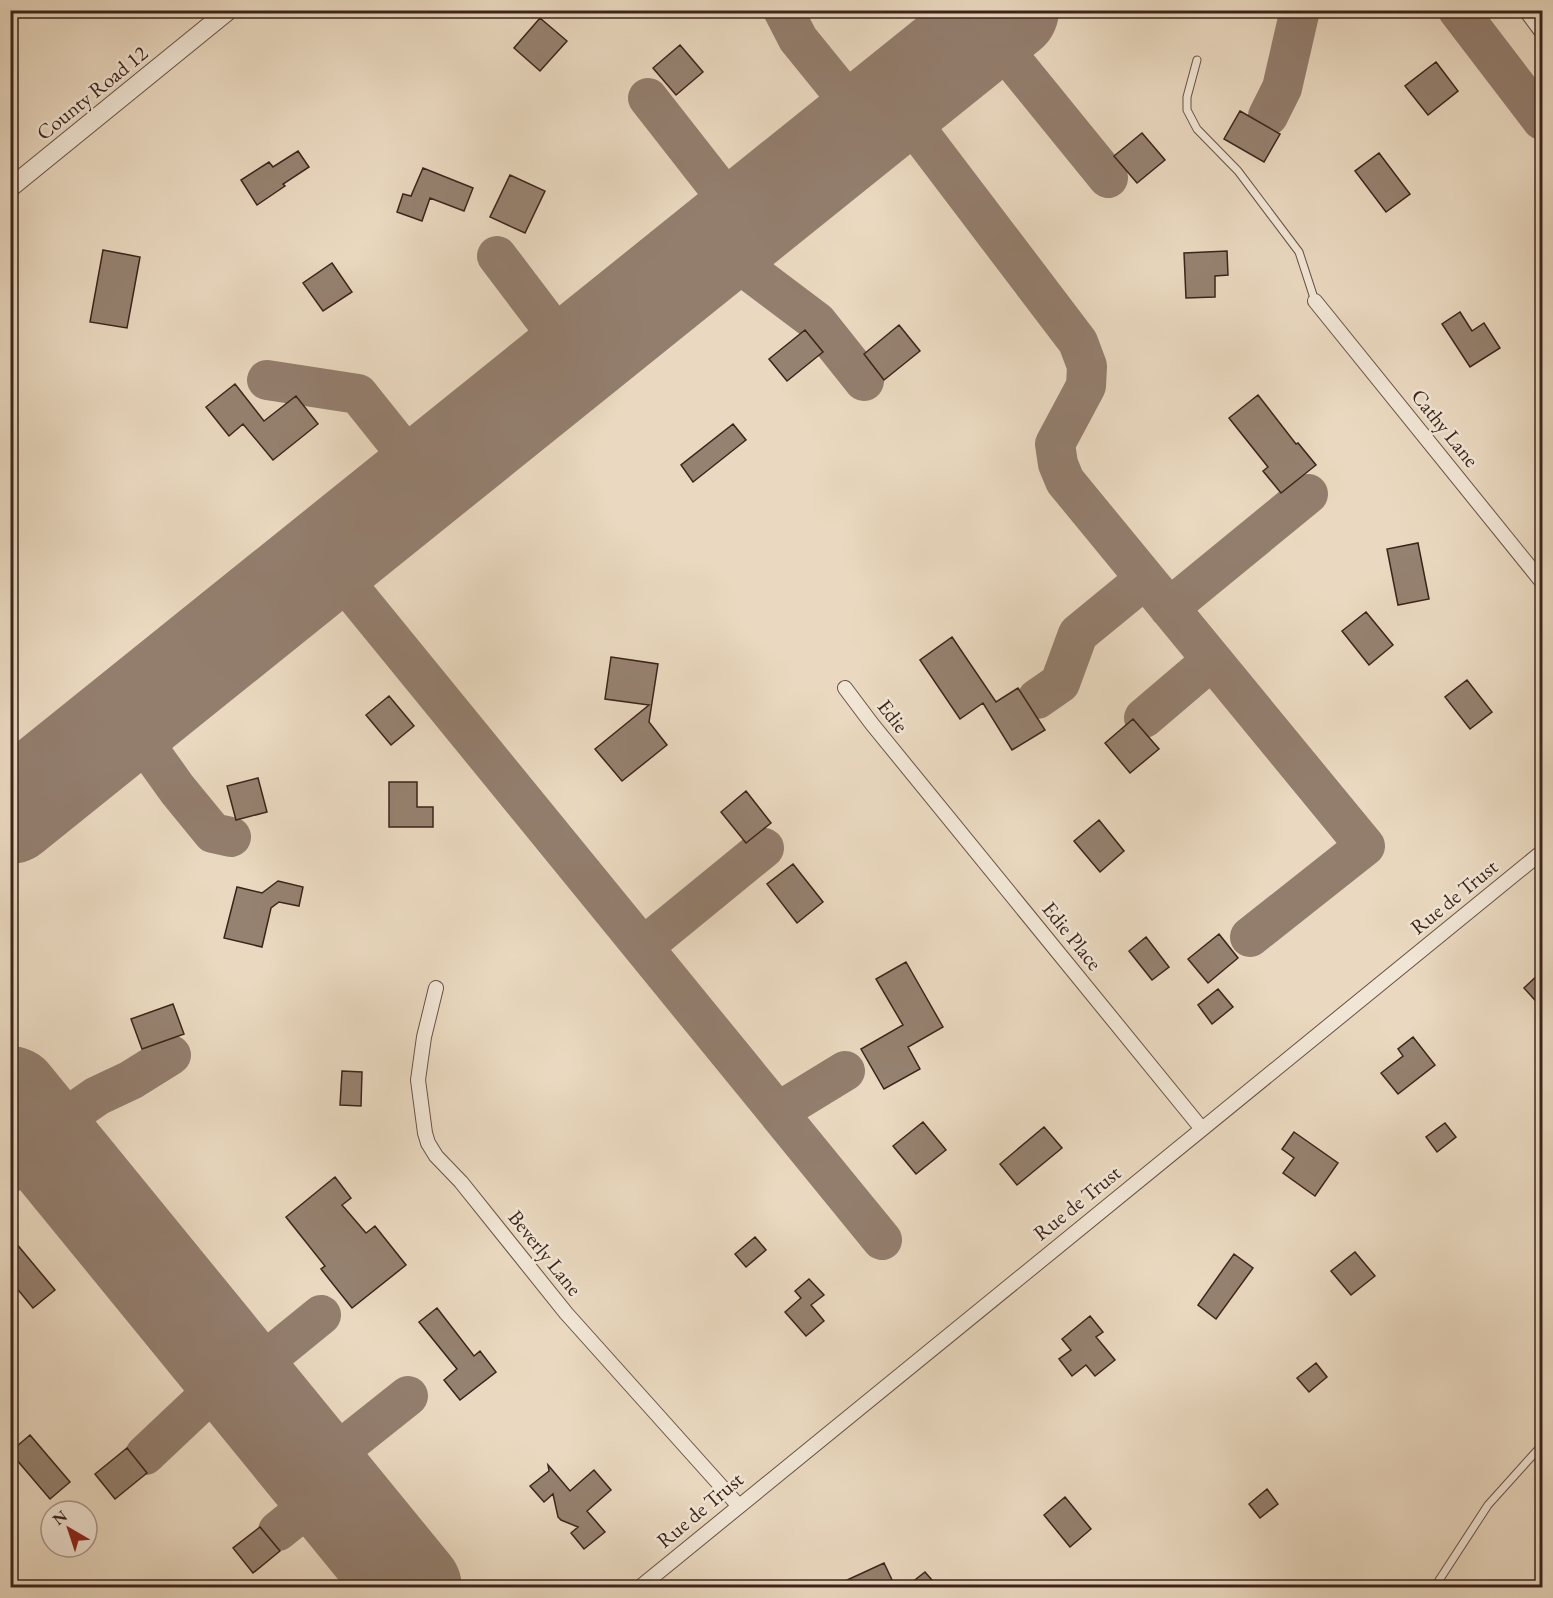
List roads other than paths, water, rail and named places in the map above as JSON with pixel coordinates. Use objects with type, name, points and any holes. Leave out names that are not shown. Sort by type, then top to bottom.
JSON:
[{"type":"street","name":"County Road 12","points":[[10,188],[229,10]]},
{"type":"street","points":[[1528,10],[1542,29]]},
{"type":"street","name":"Cathy Lane","points":[[1315,301],[1542,582]]},
{"type":"street","name":"Edie","points":[[845,688],[909,770]]},
{"type":"street","name":"Edie Place","points":[[909,770],[1202,1129]]},
{"type":"street","name":"Rue de Trust","points":[[639,1587],[1542,852]]},
{"type":"street","name":"Beverly Lane","points":[[436,988],[424,1037],[418,1080],[428,1143],[567,1313],[738,1505]]},
{"type":"lane","points":[[1197,60],[1187,97],[1187,110],[1197,129],[1238,171],[1299,252],[1315,301]]},
{"type":"lane","points":[[1434,1587],[1488,1504],[1542,1445]]}]
